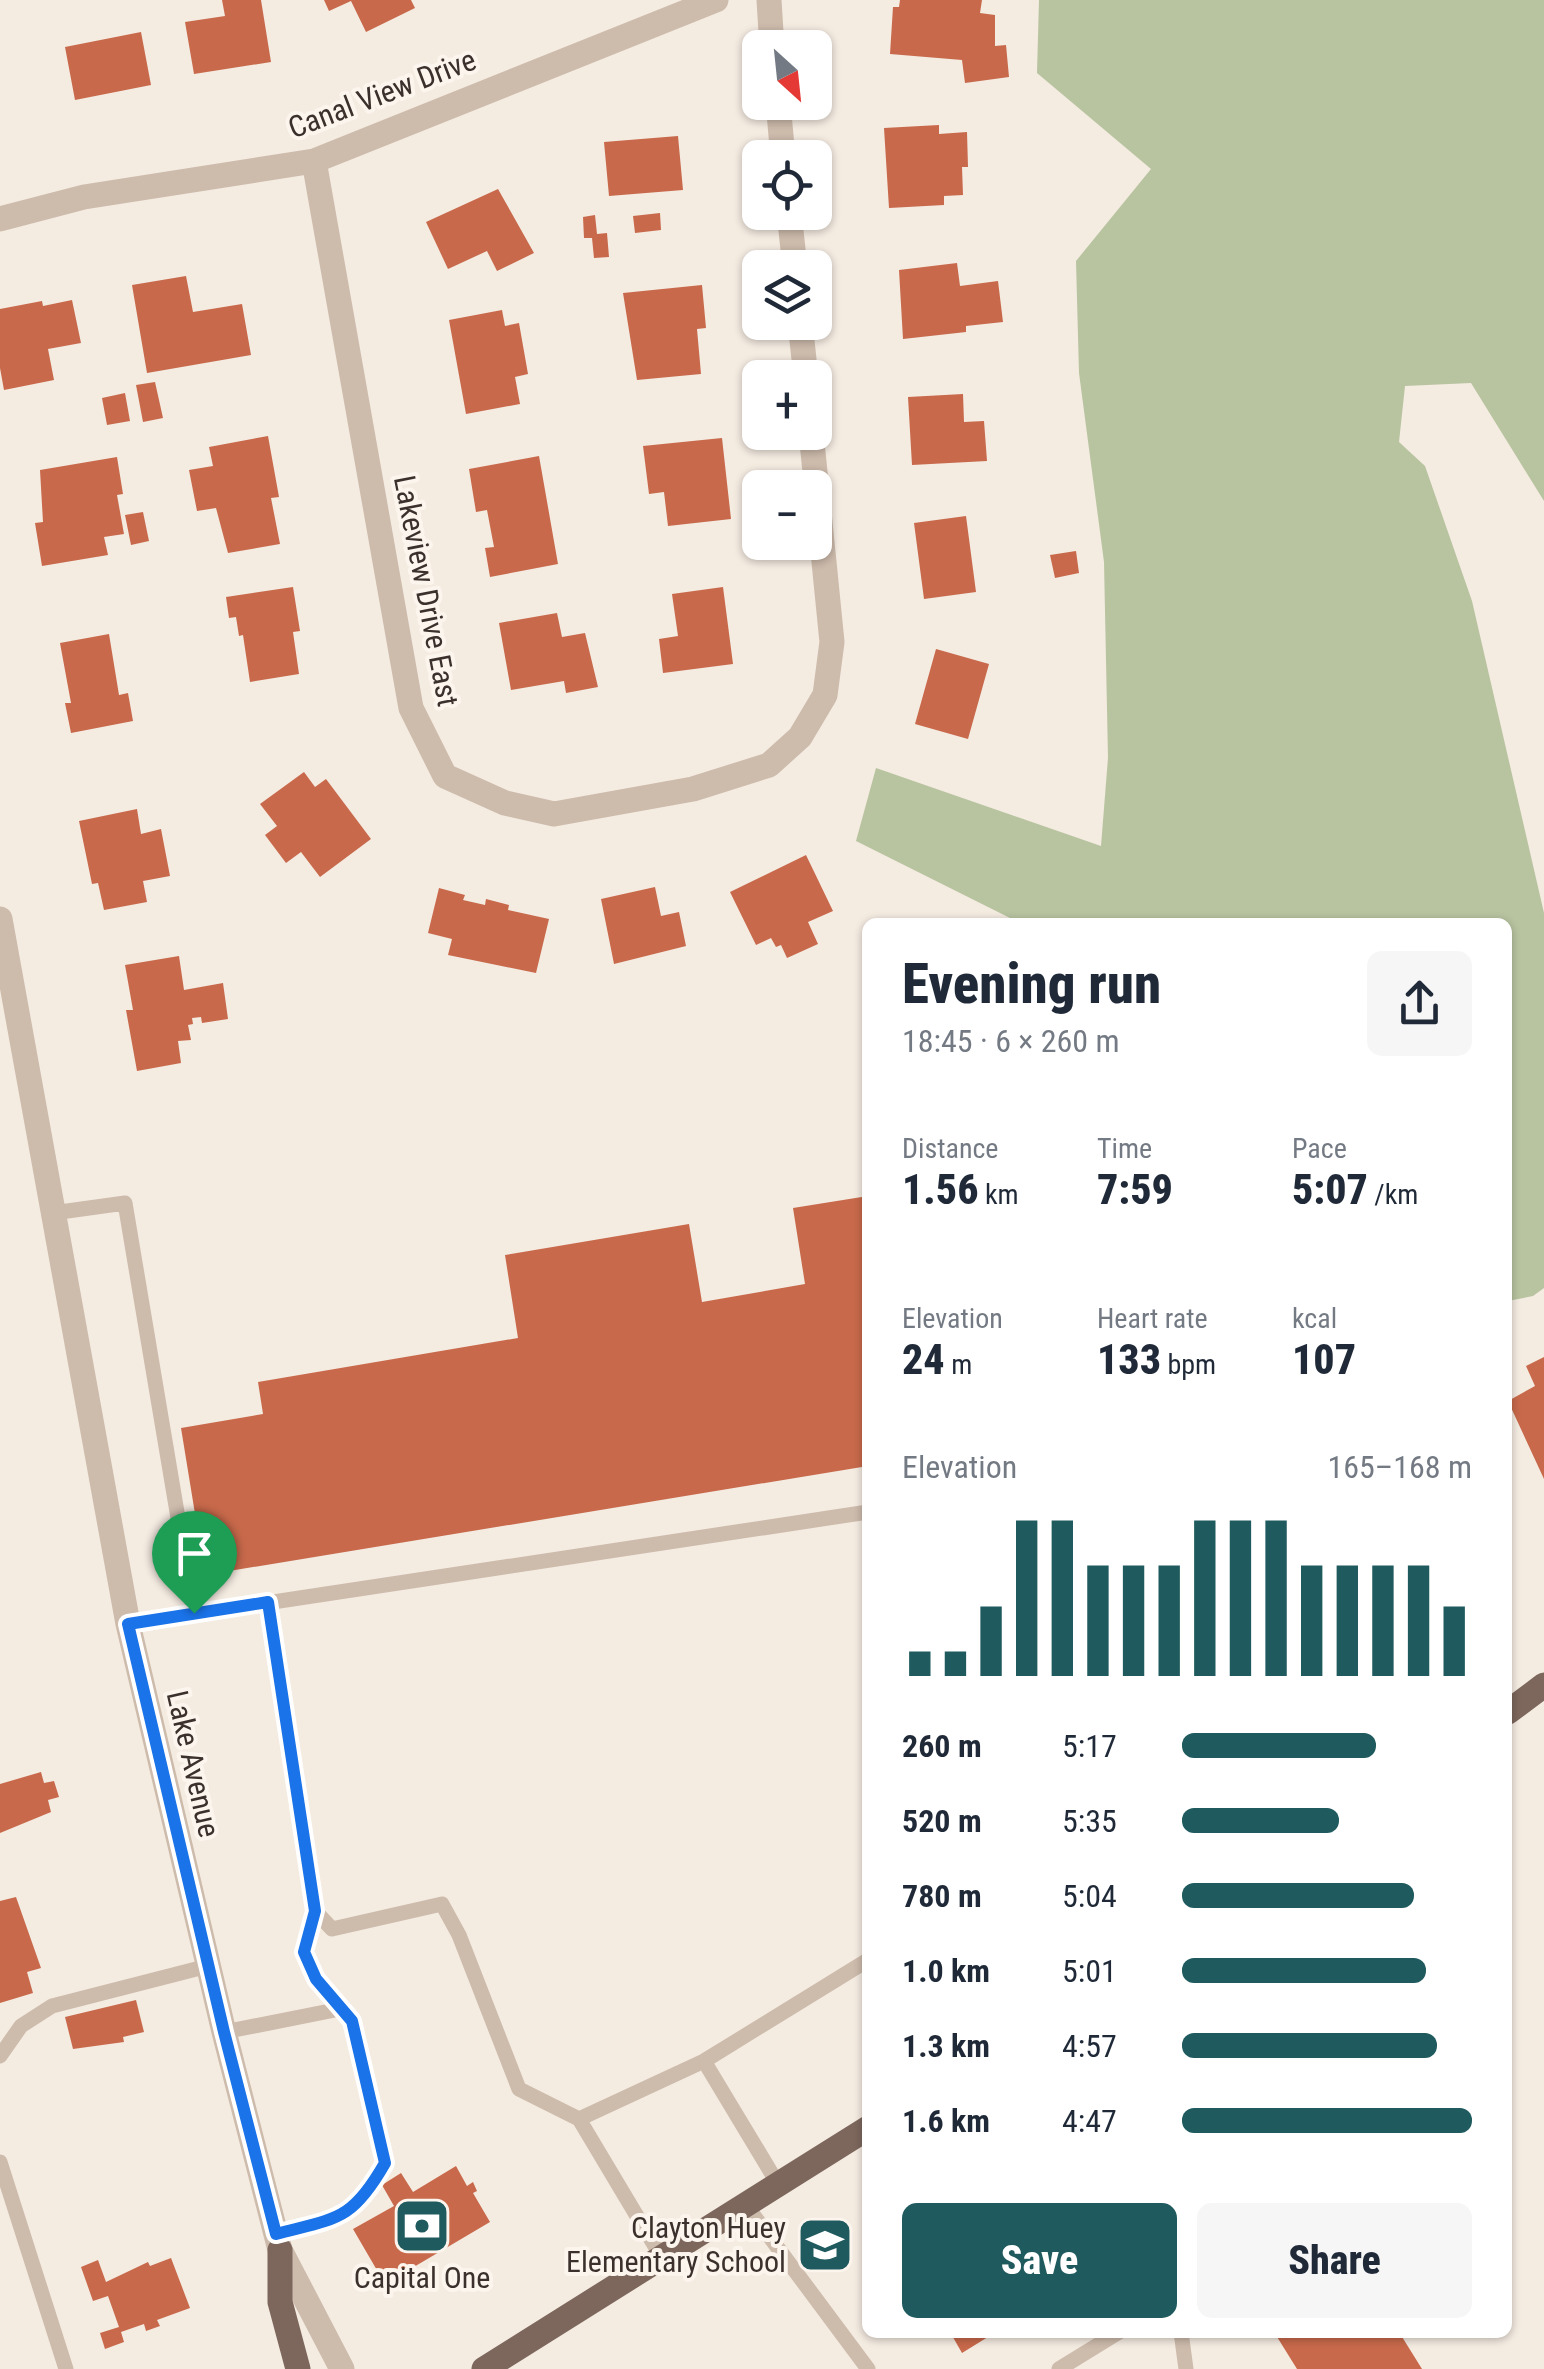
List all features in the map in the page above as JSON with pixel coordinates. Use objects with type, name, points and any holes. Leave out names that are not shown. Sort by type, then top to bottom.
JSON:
[{"type":"main road","points":[[1512,1709],[1544,1684]]},
{"type":"main road","points":[[486,2368],[862,2132]]},
{"type":"main road","points":[[278,2242],[280,2302],[298,2369]]},
{"type":"street","name":"Canal View Drive","points":[[0,219],[84,198],[314,161],[716,0]]},
{"type":"street","points":[[769,0],[771,30]]},
{"type":"street","name":"Lakeview Drive East","points":[[314,161],[411,708],[445,776],[504,803],[554,814],[693,789],[769,765],[800,737],[825,694],[832,642],[813,450]]},
{"type":"street","name":"Lake Avenue","points":[[0,919],[128,1624],[208,1966],[278,2242],[342,2369]]},
{"type":"lane","points":[[53,1213],[125,1203],[194,1613]]},
{"type":"lane","points":[[128,1624],[862,1513]]},
{"type":"lane","points":[[268,1602],[315,1911],[304,1952],[316,1979],[352,2021],[385,2163],[344,2216],[278,2242]]},
{"type":"lane","points":[[315,1911],[332,1929],[442,1904],[459,1936],[519,2090],[579,2119],[662,2258]]},
{"type":"lane","points":[[579,2119],[704,2061],[862,1964]]},
{"type":"lane","points":[[0,2056],[21,2026],[52,2006],[208,1966]]},
{"type":"lane","points":[[224,2032],[340,2009]]},
{"type":"lane","points":[[704,2061],[778,2184]]},
{"type":"lane","points":[[0,2162],[66,2369]]},
{"type":"lane","points":[[746,2205],[868,2369]]},
{"type":"lane","points":[[1059,2369],[1109,2338]]},
{"type":"lane","points":[[1181,2338],[1186,2369]]},
{"type":"green space","points":[[1039,0],[1544,0],[1544,501],[1471,383],[1405,386],[1399,442],[1425,466],[1472,601],[1544,913],[1544,1288],[1533,1296],[1512,1300],[1512,918],[1010,918],[856,841],[876,768],[1101,846],[1108,758],[1104,562],[1079,373],[1076,261],[1151,169],[1037,73]]},
{"type":"building","points":[[222,0],[261,0],[271,62],[194,74],[185,22],[225,16]]},
{"type":"building","points":[[324,0],[411,0],[415,8],[366,32],[351,1],[329,11]]},
{"type":"building","points":[[900,0],[982,0],[980,13],[995,15],[995,46],[1006,45],[1009,77],[965,83],[962,60],[890,54],[893,7],[899,7]]},
{"type":"building","points":[[141,32],[151,85],[75,100],[65,47]]},
{"type":"building","points":[[939,125],[939,134],[967,132],[968,167],[962,167],[963,195],[944,196],[944,205],[889,208],[884,128]]},
{"type":"building","points":[[678,136],[683,190],[609,196],[604,142]]},
{"type":"building","points":[[498,189],[534,253],[497,271],[487,251],[448,269],[426,222]]},
{"type":"building","points":[[660,213],[661,230],[635,233],[633,216]]},
{"type":"building","points":[[595,215],[597,234],[607,233],[609,257],[594,258],[592,238],[584,238],[583,217]]},
{"type":"building","points":[[957,263],[960,286],[998,281],[1003,322],[966,326],[966,332],[903,339],[899,270]]},
{"type":"building","points":[[186,276],[193,312],[242,304],[251,355],[147,373],[132,285]]},
{"type":"building","points":[[702,285],[706,328],[697,329],[701,374],[637,380],[623,293]]},
{"type":"building","points":[[72,300],[81,343],[48,349],[54,380],[4,390],[0,309]]},
{"type":"building","points":[[502,310],[505,326],[519,323],[528,374],[515,377],[520,404],[466,414],[449,320]]},
{"type":"building","points":[[155,382],[163,418],[143,422],[136,385]]},
{"type":"building","points":[[125,393],[130,421],[107,425],[102,398]]},
{"type":"building","points":[[963,394],[964,422],[984,421],[987,461],[912,465],[908,397]]},
{"type":"building","points":[[268,436],[279,497],[271,498],[280,544],[228,553],[216,508],[197,511],[189,470],[213,466],[209,447]]},
{"type":"building","points":[[722,438],[731,519],[668,526],[664,492],[649,494],[643,446]]},
{"type":"building","points":[[539,456],[558,564],[490,577],[485,548],[494,547],[487,510],[476,512],[469,469]]},
{"type":"building","points":[[117,457],[123,494],[117,495],[124,534],[104,537],[108,555],[42,566],[35,523],[43,522],[40,470]]},
{"type":"building","points":[[143,512],[149,541],[131,545],[125,515]]},
{"type":"building","points":[[966,516],[976,592],[924,599],[914,523]]},
{"type":"building","points":[[1076,551],[1079,573],[1055,578],[1050,555]]},
{"type":"building","points":[[293,587],[300,631],[293,632],[299,674],[250,682],[243,635],[239,636],[236,617],[229,618],[226,597]]},
{"type":"building","points":[[723,587],[733,664],[663,673],[659,639],[678,636],[672,594]]},
{"type":"building","points":[[557,613],[562,637],[585,633],[598,687],[566,693],[564,681],[511,690],[499,623]]},
{"type":"building","points":[[109,634],[119,695],[128,693],[133,721],[71,733],[65,703],[71,703],[60,643]]},
{"type":"building","points":[[936,649],[989,664],[968,739],[915,724]]},
{"type":"building","points":[[304,772],[315,787],[326,779],[371,839],[320,877],[301,852],[286,863],[265,835],[277,826],[260,804]]},
{"type":"building","points":[[137,809],[141,834],[161,829],[170,876],[143,881],[147,902],[104,910],[98,883],[92,884],[79,821]]},
{"type":"building","points":[[806,855],[833,911],[808,922],[818,944],[787,958],[781,945],[776,947],[771,938],[756,945],[730,892]]},
{"type":"building","points":[[655,887],[661,916],[679,912],[686,946],[614,964],[601,899]]},
{"type":"building","points":[[439,888],[465,895],[463,900],[485,905],[486,899],[509,905],[508,910],[549,919],[536,973],[448,955],[452,939],[428,933]]},
{"type":"building","points":[[179,956],[184,990],[223,983],[228,1019],[202,1023],[201,1017],[192,1018],[193,1024],[188,1025],[191,1040],[178,1041],[181,1063],[137,1071],[126,1010],[133,1010],[125,965]]},
{"type":"building","points":[[862,1197],[862,1467],[205,1575],[181,1428],[263,1414],[258,1382],[518,1338],[505,1255],[689,1224],[702,1302],[805,1284],[793,1208]]},
{"type":"building","points":[[1544,1357],[1544,1479],[1512,1410],[1512,1399],[1535,1386],[1526,1366]]},
{"type":"building","points":[[41,1772],[44,1783],[54,1781],[59,1797],[48,1800],[51,1812],[0,1833],[0,1784]]},
{"type":"building","points":[[16,1897],[41,1968],[27,1972],[33,1993],[0,2003],[0,1901]]},
{"type":"building","points":[[136,2000],[144,2032],[123,2037],[124,2042],[73,2049],[65,2017]]},
{"type":"building","name":"Capital One","points":[[456,2166],[467,2186],[473,2182],[477,2191],[473,2193],[490,2222],[385,2284],[353,2229],[394,2206],[382,2185],[401,2173],[413,2192]]},
{"type":"building","points":[[171,2258],[190,2308],[157,2320],[160,2326],[146,2331],[144,2324],[121,2332],[124,2342],[105,2349],[100,2333],[119,2327],[108,2296],[93,2301],[81,2267],[98,2260],[106,2282],[148,2262],[150,2266]]},
{"type":"building","points":[[953,2338],[986,2338],[962,2353]]},
{"type":"building","points":[[1278,2338],[1403,2338],[1422,2369],[1297,2369]]},
{"type":"place","name":"Capital One","points":[[422,2226]]},
{"type":"place","name":"Clayton Huey Elementary School","points":[[825,2245]]},
{"type":"route","points":[[268,1602],[315,1911],[304,1952],[316,1979],[352,2021],[385,2163],[344,2216],[276,2234],[128,1624],[194,1613],[268,1602]]}]
